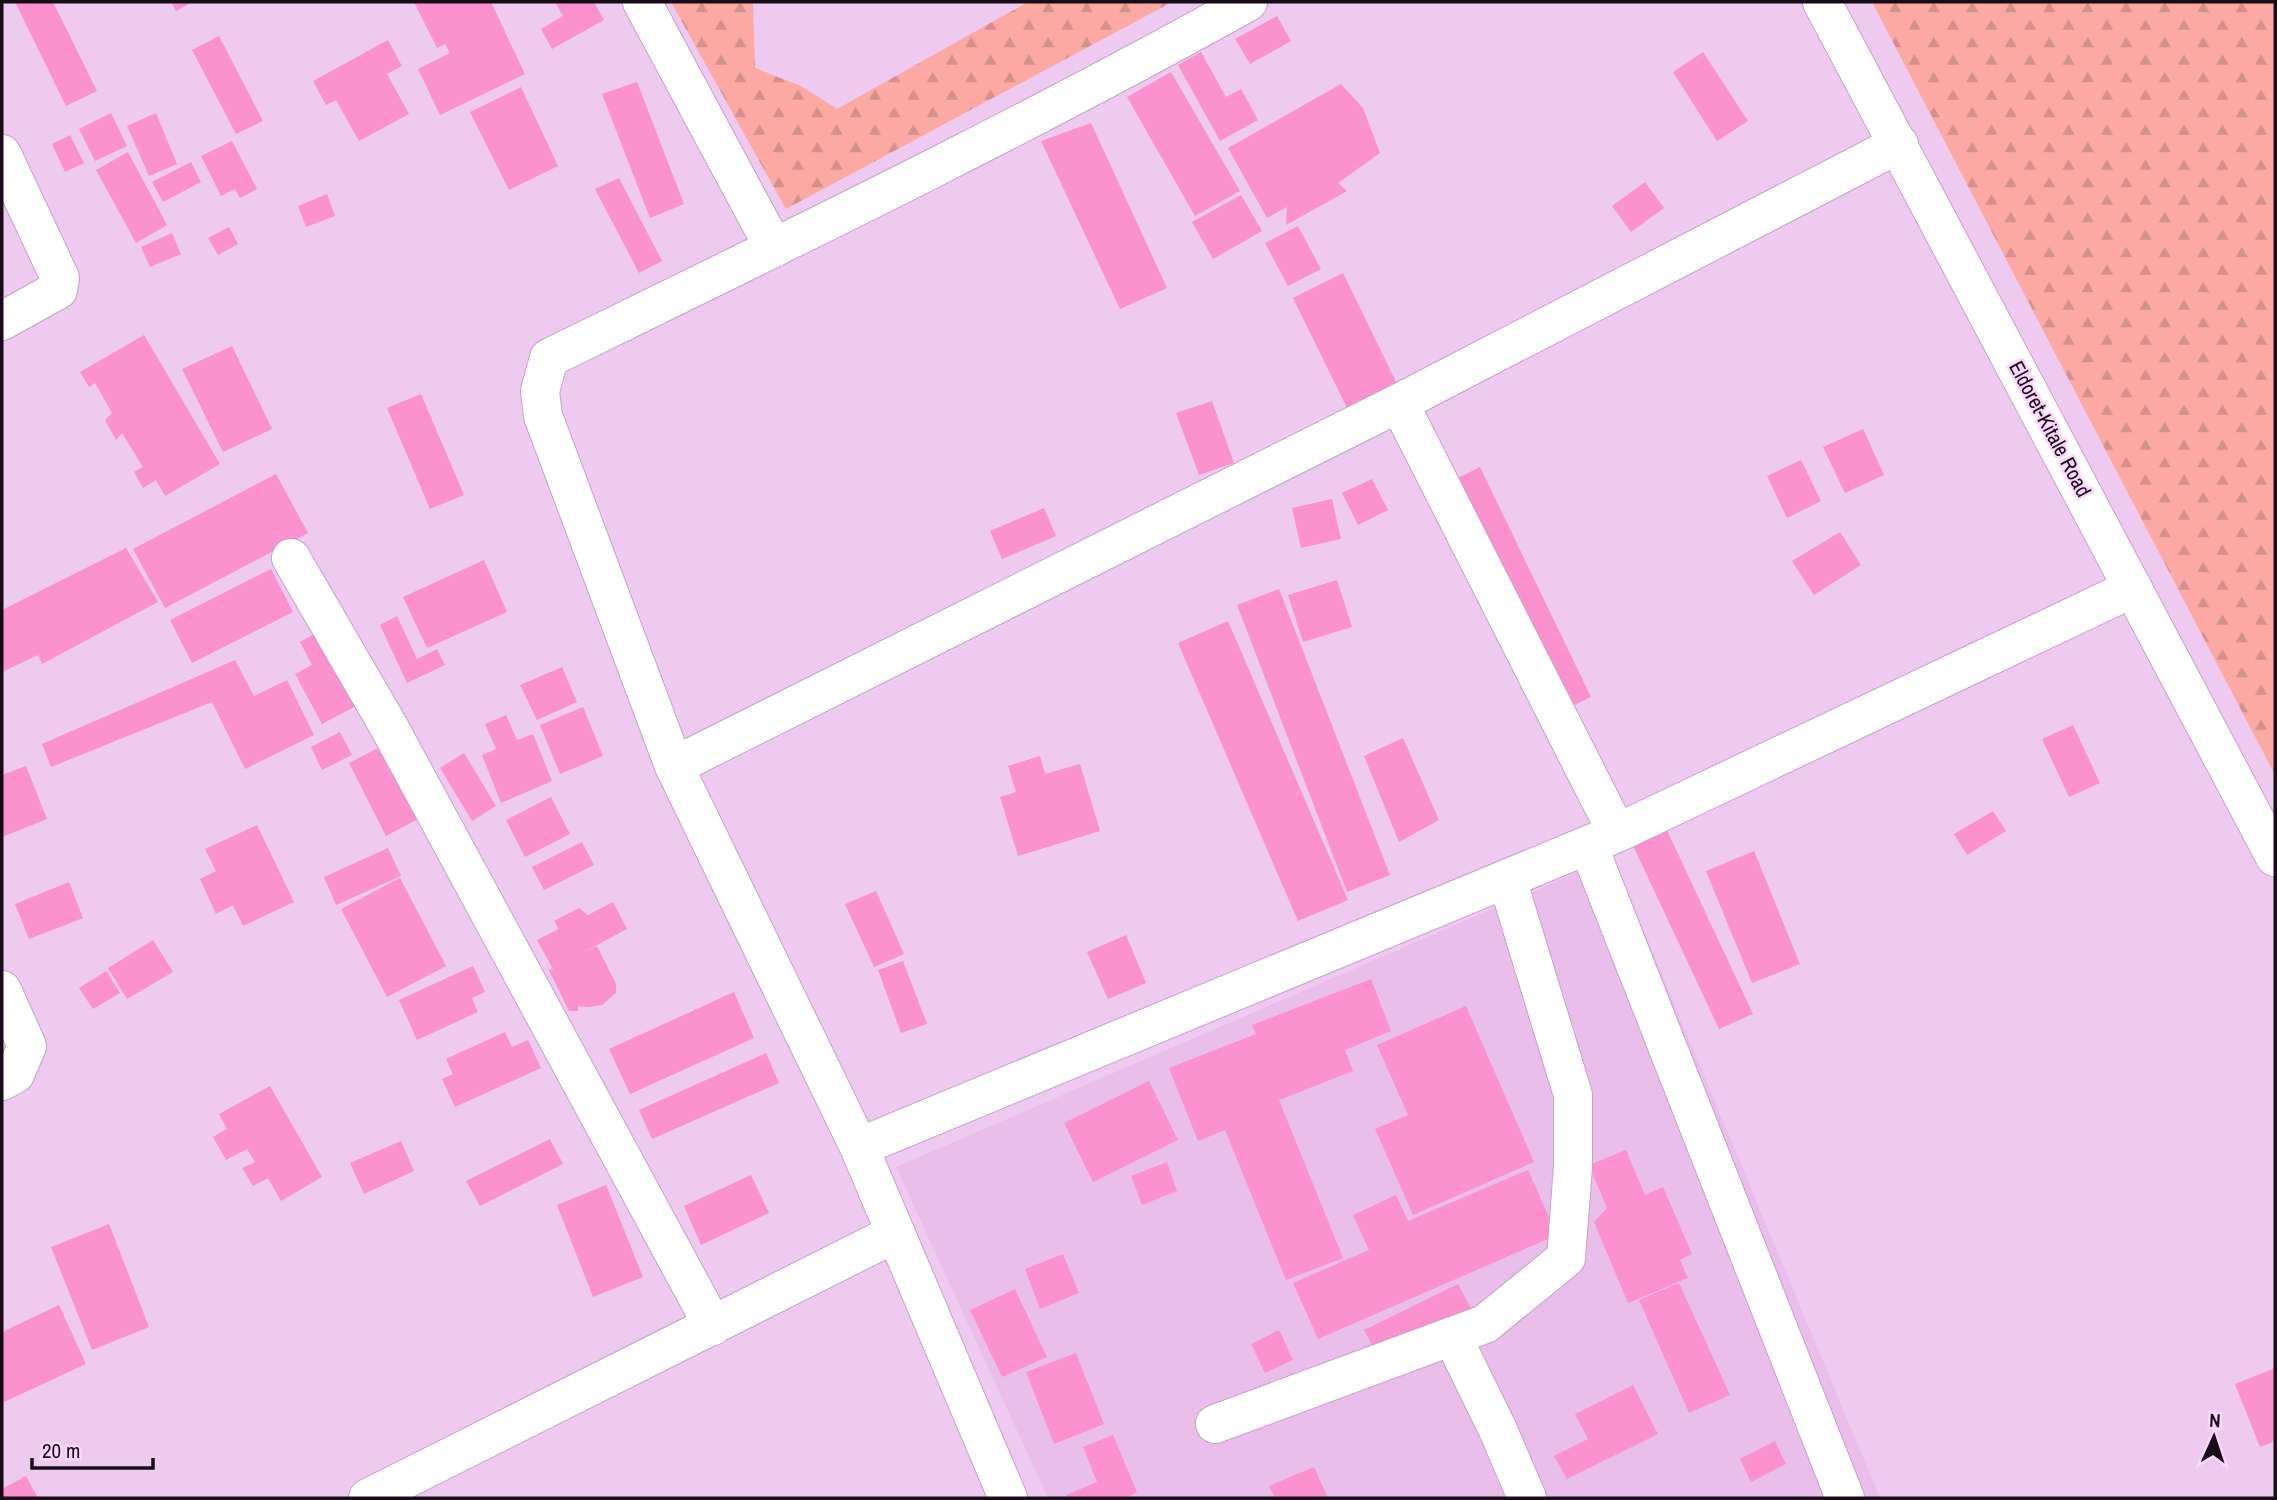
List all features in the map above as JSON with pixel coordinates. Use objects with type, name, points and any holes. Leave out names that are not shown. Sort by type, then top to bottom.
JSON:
[{"type":"main road","points":[[642,2],[774,248]]},
{"type":"main road","points":[[1008,1498],[859,1147],[674,766],[543,416],[540,391],[549,358],[774,248],[1157,52],[1248,2]]},
{"type":"main road","name":"Eldoret-Kitale Road","points":[[1822,2],[2275,857]]},
{"type":"main road","points":[[674,766],[1399,403],[1899,144]]},
{"type":"main road","points":[[2,154],[61,283],[58,290],[2,321]]},
{"type":"main road","points":[[1399,403],[1602,839],[1845,1498]]},
{"type":"main road","points":[[291,558],[389,727],[713,1325]]},
{"type":"main road","points":[[859,1147],[1602,839],[2133,588]]},
{"type":"main road","points":[[1215,1424],[1485,1324],[1566,1258],[1573,1167],[1573,1095],[1507,879]]},
{"type":"main road","points":[[2,990],[27,1046],[15,1074],[2,1081]]},
{"type":"main road","points":[[368,1498],[896,1233]]},
{"type":"main road","points":[[1452,1336],[1498,1430],[1527,1498]]},
{"type":"shaded area","points":[[1613,857],[1880,1498],[1048,1498],[896,1167]]},
{"type":"green space","points":[[671,2],[753,2],[755,68],[801,86],[837,109],[1028,2],[1172,2],[786,209]]},
{"type":"green space","points":[[1872,2],[2275,2],[2275,775]]},
{"type":"building","points":[[15,2],[53,2],[97,91],[66,106]]},
{"type":"building","points":[[171,2],[193,2],[176,11]]},
{"type":"building","points":[[414,2],[491,2],[525,74],[440,115],[418,69],[450,53],[445,44],[437,48]]},
{"type":"building","points":[[555,2],[594,2],[604,20],[552,49],[541,29],[563,16]]},
{"type":"building","points":[[1277,16],[1291,41],[1250,64],[1235,39]]},
{"type":"building","points":[[219,36],[263,121],[236,134],[192,50]]},
{"type":"building","points":[[388,40],[402,66],[387,74],[409,114],[359,141],[336,100],[326,105],[313,81]]},
{"type":"building","points":[[1201,52],[1226,97],[1241,89],[1258,120],[1220,141],[1178,65]]},
{"type":"building","points":[[1703,52],[1748,121],[1717,141],[1673,72]]},
{"type":"building","points":[[1171,72],[1240,191],[1195,216],[1127,97]]},
{"type":"building","points":[[637,82],[684,204],[650,218],[602,94]]},
{"type":"building","points":[[1341,84],[1363,108],[1380,153],[1338,183],[1347,191],[1286,225],[1287,207],[1267,218],[1228,148]]},
{"type":"building","points":[[521,87],[558,166],[509,190],[470,112]]},
{"type":"building","points":[[111,113],[127,146],[95,161],[79,129]]},
{"type":"building","points":[[156,113],[177,164],[149,176],[127,126]]},
{"type":"building","points":[[1091,123],[1167,288],[1120,309],[1041,141]]},
{"type":"building","points":[[70,135],[84,163],[65,172],[52,144]]},
{"type":"building","points":[[232,141],[257,189],[240,198],[235,189],[221,196],[201,156]]},
{"type":"building","points":[[128,152],[167,225],[136,243],[96,170]]},
{"type":"building","points":[[191,162],[201,182],[163,202],[152,182]]},
{"type":"building","points":[[619,178],[662,261],[639,273],[595,189]]},
{"type":"building","points":[[1645,182],[1664,208],[1631,232],[1612,206]]},
{"type":"building","points":[[327,194],[335,216],[306,227],[298,206]]},
{"type":"building","points":[[1241,195],[1262,231],[1213,259],[1192,222]]},
{"type":"building","points":[[1298,226],[1321,269],[1288,286],[1265,243]]},
{"type":"building","points":[[229,227],[238,244],[218,255],[208,238]]},
{"type":"building","points":[[172,233],[181,254],[150,267],[141,247]]},
{"type":"building","points":[[1343,273],[1397,384],[1347,408],[1293,298]]},
{"type":"building","points":[[144,335],[220,464],[165,496],[156,480],[143,488],[134,472],[143,467],[122,433],[116,440],[105,420],[112,413],[95,383],[89,387],[80,372]]},
{"type":"building","points":[[232,346],[272,429],[223,452],[182,369]]},
{"type":"building","points":[[421,394],[464,495],[430,509],[387,408]]},
{"type":"building","points":[[1212,401],[1234,463],[1199,475],[1176,413]]},
{"type":"building","points":[[1863,429],[1884,475],[1845,493],[1823,447]]},
{"type":"building","points":[[1801,460],[1821,501],[1787,518],[1767,476]]},
{"type":"building","points":[[1480,467],[1591,697],[1570,707],[1448,483]]},
{"type":"building","points":[[276,474],[308,533],[165,608],[133,549]]},
{"type":"building","points":[[1372,479],[1388,510],[1358,525],[1342,493]]},
{"type":"building","points":[[1332,499],[1341,539],[1301,548],[1292,508]]},
{"type":"building","points":[[1044,508],[1056,536],[1002,559],[990,531]]},
{"type":"building","points":[[1840,532],[1861,565],[1814,595],[1792,561]]},
{"type":"building","points":[[126,548],[158,602],[42,664],[38,655],[2,672],[2,610]]},
{"type":"building","points":[[484,560],[507,612],[427,648],[403,597]]},
{"type":"building","points":[[271,569],[293,612],[192,663],[170,620]]},
{"type":"building","points":[[1337,580],[1352,627],[1303,642],[1288,595]]},
{"type":"building","points":[[1279,589],[1390,875],[1347,892],[1237,605]]},
{"type":"building","points":[[397,616],[417,659],[437,649],[445,665],[407,683],[380,625]]},
{"type":"building","points":[[1228,621],[1348,900],[1298,921],[1178,643]]},
{"type":"building","points":[[316,633],[356,706],[322,724],[295,674],[312,665],[300,642]]},
{"type":"building","points":[[235,660],[254,696],[287,680],[314,735],[245,769],[212,702],[51,767],[42,744]]},
{"type":"building","points":[[562,667],[577,702],[537,720],[520,685]]},
{"type":"building","points":[[583,707],[603,756],[560,774],[540,725]]},
{"type":"building","points":[[506,715],[517,740],[533,734],[552,781],[501,803],[482,755],[496,749],[485,724]]},
{"type":"building","points":[[2073,725],[2100,783],[2069,797],[2042,739]]},
{"type":"building","points":[[340,732],[352,755],[322,770],[311,747]]},
{"type":"building","points":[[1403,738],[1439,820],[1399,842],[1364,756]]},
{"type":"building","points":[[380,747],[418,819],[386,836],[349,763]]},
{"type":"building","points":[[464,753],[496,806],[472,821],[440,768]]},
{"type":"building","points":[[1040,756],[1045,774],[1080,764],[1100,831],[1018,856],[1000,797],[1016,792],[1008,766]]},
{"type":"building","points":[[26,766],[47,819],[2,837],[2,775]]},
{"type":"building","points":[[551,797],[570,834],[525,857],[506,820]]},
{"type":"building","points":[[1993,811],[2006,831],[1967,855],[1954,834]]},
{"type":"building","points":[[1664,824],[1753,1014],[1719,1029],[1630,839]]},
{"type":"building","points":[[257,825],[294,902],[243,926],[233,905],[216,914],[200,879],[216,871],[205,849]]},
{"type":"building","points":[[582,842],[594,865],[544,890],[532,867]]},
{"type":"building","points":[[388,848],[401,876],[336,905],[324,877]]},
{"type":"building","points":[[1754,851],[1800,964],[1752,983],[1706,871]]},
{"type":"building","points":[[400,878],[446,966],[387,997],[341,909]]},
{"type":"building","points":[[69,882],[83,918],[29,939],[15,904]]},
{"type":"building","points":[[876,891],[904,954],[874,967],[845,904]]},
{"type":"building","points":[[613,902],[627,929],[584,952],[597,946],[616,984],[616,993],[602,1005],[578,1006],[578,1011],[569,1011],[549,970],[553,969],[537,940],[559,929],[554,921],[579,908],[588,915]]},
{"type":"building","points":[[1126,935],[1146,983],[1108,999],[1087,952]]},
{"type":"building","points":[[153,940],[173,972],[127,999],[108,968]]},
{"type":"building","points":[[903,961],[927,1024],[901,1033],[878,970]]},
{"type":"building","points":[[473,966],[485,992],[472,998],[478,1012],[417,1040],[399,1000]]},
{"type":"building","points":[[106,971],[120,993],[93,1009],[79,988]]},
{"type":"building","points":[[1371,979],[1391,1031],[1345,1050],[1353,1071],[1279,1100],[1343,1258],[1286,1280],[1225,1130],[1198,1141],[1169,1068],[1256,1034],[1252,1025]]},
{"type":"building","points":[[734,992],[754,1038],[630,1094],[609,1049]]},
{"type":"building","points":[[1466,1006],[1534,1162],[1413,1215],[1375,1129],[1408,1115],[1377,1045]]},
{"type":"building","points":[[505,1032],[512,1047],[528,1040],[541,1068],[455,1107],[442,1079],[453,1074],[446,1059]]},
{"type":"building","points":[[766,1053],[779,1083],[652,1139],[639,1110]]},
{"type":"building","points":[[1149,1081],[1178,1140],[1093,1182],[1064,1123]]},
{"type":"building","points":[[270,1086],[322,1177],[281,1201],[268,1178],[253,1186],[242,1168],[255,1162],[247,1149],[226,1160],[213,1137],[227,1129],[219,1114]]},
{"type":"building","points":[[550,1139],[563,1164],[480,1206],[466,1181]]},
{"type":"building","points":[[401,1141],[414,1171],[364,1194],[350,1163]]},
{"type":"building","points":[[1626,1150],[1645,1195],[1663,1187],[1692,1254],[1680,1260],[1688,1278],[1628,1303],[1594,1222],[1607,1208],[1589,1165]]},
{"type":"building","points":[[1167,1162],[1177,1191],[1142,1205],[1131,1176]]},
{"type":"building","points":[[1528,1170],[1557,1235],[1318,1339],[1293,1283],[1369,1250],[1353,1215],[1396,1195],[1408,1221]]},
{"type":"building","points":[[751,1175],[769,1213],[701,1245],[684,1206]]},
{"type":"building","points":[[606,1185],[643,1277],[593,1297],[557,1205]]},
{"type":"building","points":[[109,1224],[149,1327],[92,1350],[51,1247]]},
{"type":"building","points":[[1063,1254],[1079,1293],[1040,1309],[1025,1269]]},
{"type":"building","points":[[1679,1283],[1730,1395],[1689,1413],[1639,1300]]},
{"type":"building","points":[[1458,1284],[1474,1314],[1380,1360],[1364,1330]]},
{"type":"building","points":[[1015,1289],[1047,1357],[1002,1377],[970,1310]]},
{"type":"building","points":[[59,1305],[86,1364],[2,1403],[2,1332]]},
{"type":"building","points":[[1279,1330],[1293,1360],[1265,1373],[1251,1344]]},
{"type":"building","points":[[1076,1353],[1104,1424],[1054,1444],[1026,1372]]},
{"type":"building","points":[[2275,1368],[2275,1441],[2260,1447],[2235,1384]]},
{"type":"building","points":[[1633,1385],[1658,1434],[1567,1479],[1554,1456],[1588,1439],[1575,1414]]},
{"type":"building","points":[[1113,1435],[1137,1492],[1126,1498],[1068,1498],[1066,1495],[1097,1482],[1083,1447]]},
{"type":"building","points":[[1775,1441],[1786,1464],[1751,1482],[1740,1459]]},
{"type":"building","points":[[1314,1467],[1328,1498],[1275,1498],[1269,1486]]},
{"type":"building","points":[[26,1476],[38,1498],[2,1498],[2,1489]]}]
